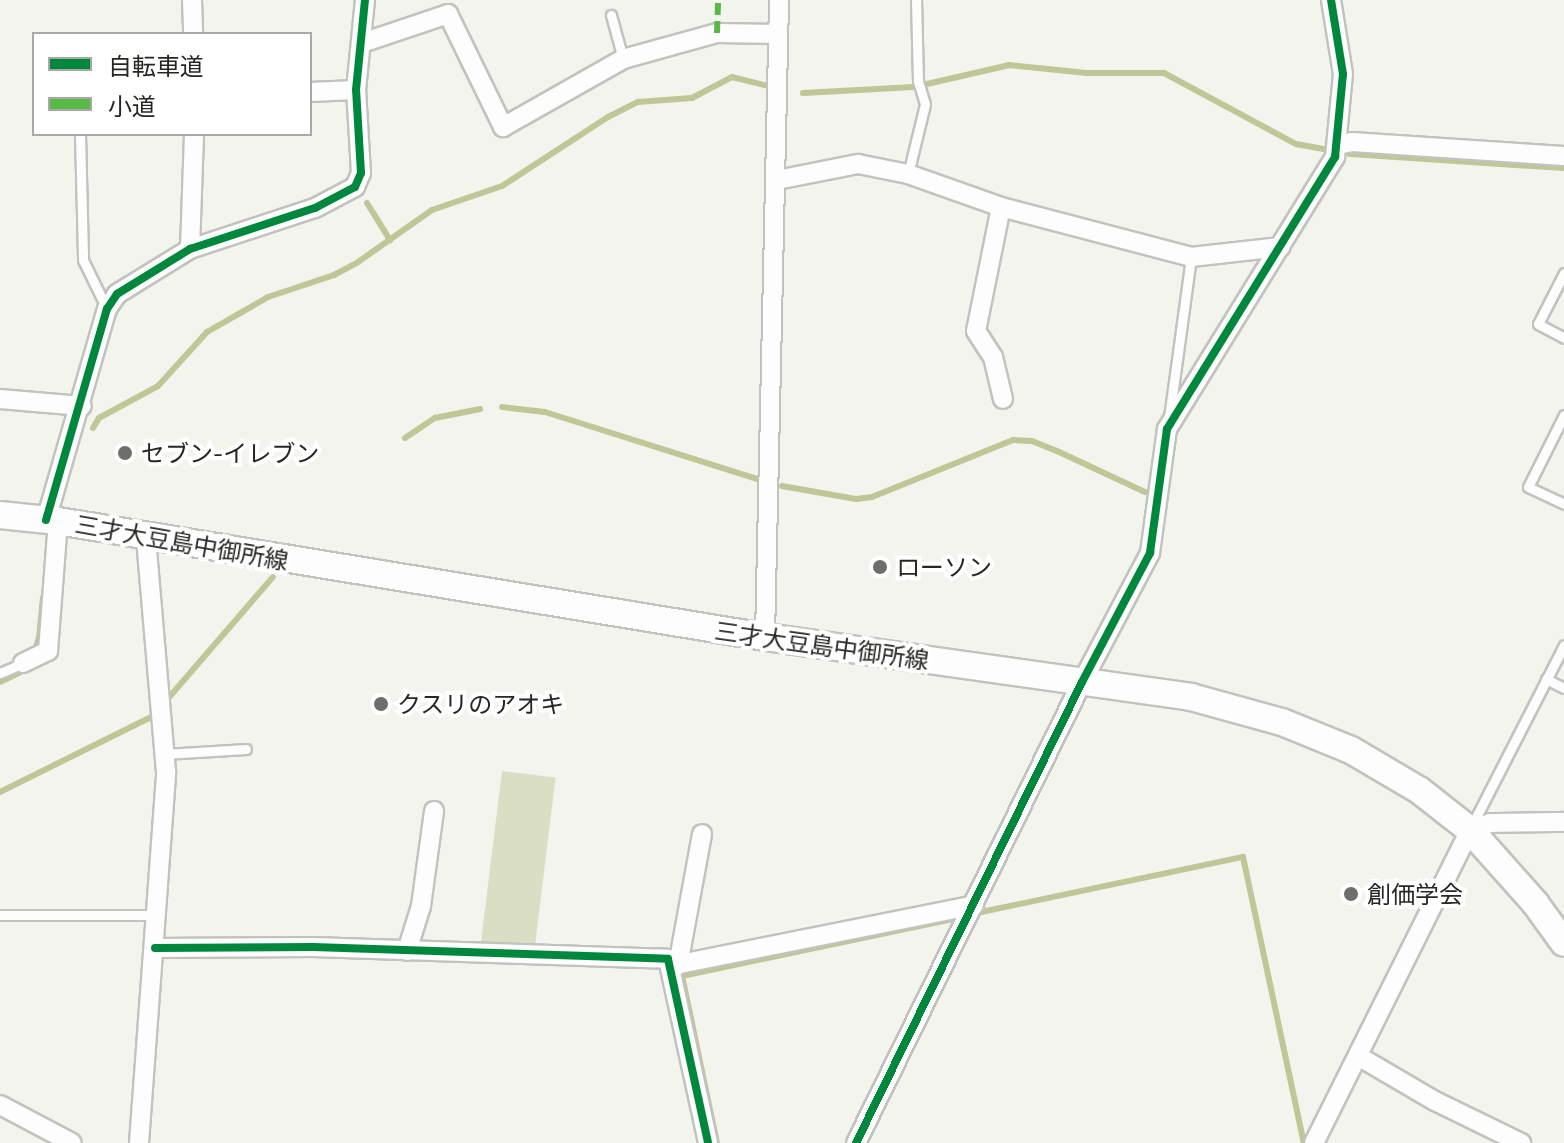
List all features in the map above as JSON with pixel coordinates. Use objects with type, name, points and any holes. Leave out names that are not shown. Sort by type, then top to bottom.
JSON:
[{"type":"main road","name":"三才大豆島中御所線","points":[[0,515],[52,520],[765,637],[1191,697],[1282,722],[1365,758],[1419,790],[1470,830],[1535,903],[1564,943]]},
{"type":"street","points":[[192,0],[193,32]]},
{"type":"street","points":[[31,660],[48,651],[52,629],[52,520],[107,309],[117,294],[190,249],[315,208],[355,187],[361,173],[356,90],[365,0]]},
{"type":"street","points":[[765,637],[779,0]]},
{"type":"street","points":[[856,1143],[1082,682],[1150,553],[1167,429],[1336,151],[1343,74],[1331,0]]},
{"type":"street","points":[[362,43],[450,11],[503,127],[623,59],[717,33],[778,34]]},
{"type":"street","points":[[312,92],[356,90]]},
{"type":"street","points":[[190,249],[194,136]]},
{"type":"street","points":[[1336,151],[1352,142],[1564,156]]},
{"type":"street","points":[[777,180],[858,164],[908,174],[1001,207],[1191,257],[1280,247]]},
{"type":"street","points":[[1001,207],[976,331],[993,357],[1003,399]]},
{"type":"street","points":[[0,399],[82,406]]},
{"type":"street","points":[[139,1143],[158,915],[165,754],[146,537]]},
{"type":"street","points":[[407,951],[421,906],[434,811]]},
{"type":"street","points":[[1314,1143],[1381,1003],[1470,830],[1490,823],[1564,822]]},
{"type":"street","points":[[702,834],[674,966],[708,1143]]},
{"type":"street","points":[[674,966],[974,905]]},
{"type":"street","points":[[155,948],[407,951],[668,959],[674,966]]},
{"type":"street","points":[[1358,1056],[1435,1101],[1521,1143]]},
{"type":"street","points":[[0,1105],[72,1143]]},
{"type":"lane","points":[[908,174],[925,104],[919,85],[916,0]]},
{"type":"lane","points":[[611,15],[623,59]]},
{"type":"lane","points":[[80,136],[83,260],[107,309]]},
{"type":"lane","points":[[1167,429],[1191,257]]},
{"type":"lane","points":[[1564,273],[1538,324],[1564,338]]},
{"type":"lane","points":[[1564,415],[1528,487],[1564,504]]},
{"type":"lane","points":[[1470,830],[1564,645]]},
{"type":"lane","points":[[0,673],[31,660]]},
{"type":"lane","points":[[1546,679],[1564,688]]},
{"type":"lane","points":[[165,754],[246,749]]},
{"type":"lane","points":[[0,915],[158,915]]},
{"type":"green space","points":[[502,771],[556,778],[534,952],[481,946]]},
{"type":"waterway","points":[[803,93],[914,87],[1009,65],[1087,73],[1164,73],[1296,144],[1351,154],[1564,168]]},
{"type":"waterway","points":[[93,428],[99,418],[158,386],[207,332],[268,297],[334,275],[358,262],[432,210],[502,186],[608,117],[638,102],[692,98],[732,77],[768,86]]},
{"type":"waterway","points":[[367,203],[390,240]]},
{"type":"waterway","points":[[502,407],[545,412],[758,479]]},
{"type":"waterway","points":[[405,438],[435,418],[480,409]]},
{"type":"waterway","points":[[782,486],[856,499],[872,497],[1013,440],[1032,441],[1145,492]]},
{"type":"waterway","points":[[165,702],[273,577]]},
{"type":"waterway","points":[[34,653],[39,638],[43,597]]},
{"type":"waterway","points":[[0,682],[25,670]]},
{"type":"waterway","points":[[0,792],[153,716]]},
{"type":"waterway","points":[[972,914],[1243,857],[1304,1143]]},
{"type":"waterway","points":[[717,1143],[682,976],[961,917]]},
{"type":"marked path","points":[[717,33],[718,0]]},
{"type":"cycle path","points":[[46,520],[107,309],[117,294],[190,249],[315,208],[355,187],[361,173],[356,90],[365,0]]},
{"type":"cycle path","points":[[856,1143],[1082,682],[1150,553],[1167,429],[1335,157],[1343,74],[1331,0]]},
{"type":"cycle path","points":[[155,948],[313,947],[668,959],[708,1143]]},
{"type":"place","name":"セブン-イレブン","points":[[125,453]]},
{"type":"place","name":"ローソン","points":[[880,567]]},
{"type":"place","name":"クスリのアオキ","points":[[381,704]]},
{"type":"place","name":"創価学会","points":[[1351,894]]}]
